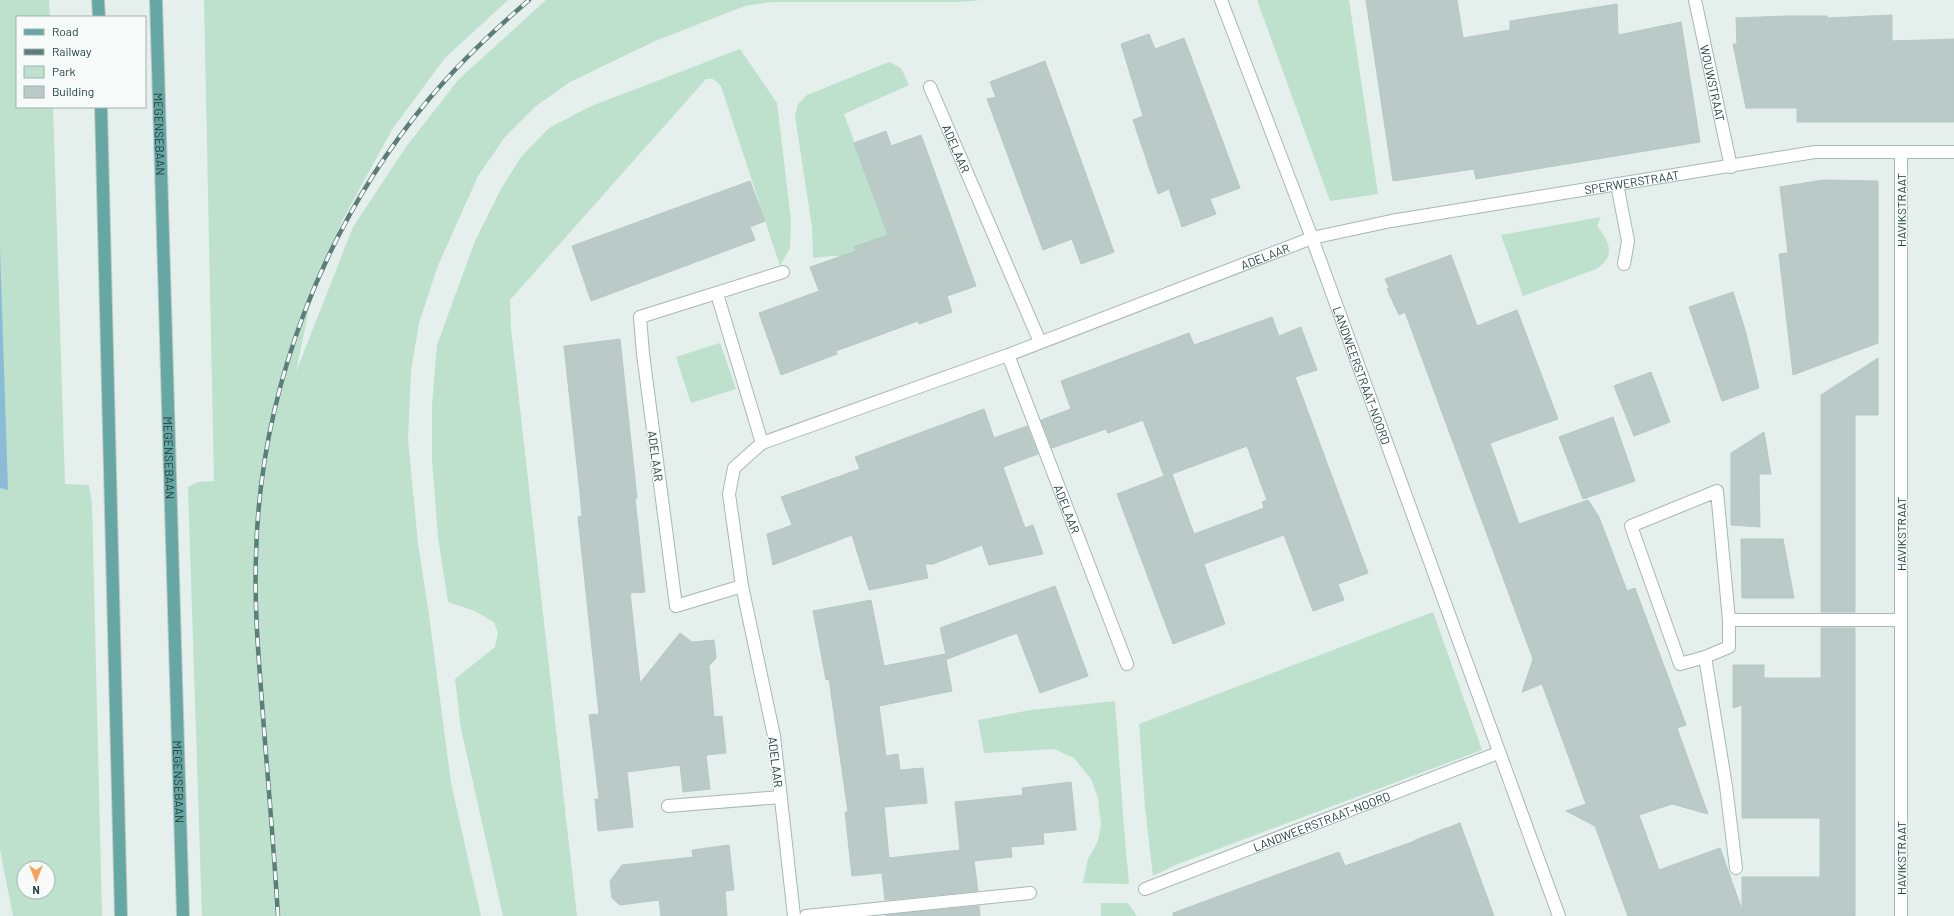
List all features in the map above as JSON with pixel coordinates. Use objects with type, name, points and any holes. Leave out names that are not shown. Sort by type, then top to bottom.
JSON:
[{"type":"main road","points":[[98,0],[99,16]]},
{"type":"main road","name":"MEGENSEBAAN","points":[[156,0],[183,916]]},
{"type":"main road","points":[[101,108],[121,916]]},
{"type":"street","name":"LANDWEERSTRAAT-NOORD","points":[[1221,0],[1312,238],[1498,753],[1559,916]]},
{"type":"street","name":"WOUWSTRAAT","points":[[1695,0],[1731,167]]},
{"type":"street","name":"ADELAAR","points":[[930,87],[1040,342]]},
{"type":"street","name":"SPERWERSTRAAT","points":[[1312,238],[1391,221],[1731,167],[1815,152],[1954,152]]},
{"type":"street","name":"HAVIKSTRAAT","points":[[1901,152],[1901,916]]},
{"type":"street","points":[[1617,184],[1628,241],[1624,264]]},
{"type":"street","name":"ADELAAR","points":[[794,916],[774,736],[742,586],[729,494],[734,468],[762,443],[1008,355],[1312,238]]},
{"type":"street","name":"ADELAAR","points":[[742,586],[676,606],[643,354],[640,317],[783,272]]},
{"type":"street","points":[[717,294],[762,443]]},
{"type":"street","name":"ADELAAR","points":[[1008,355],[1127,664]]},
{"type":"street","points":[[1717,491],[1729,620],[1729,647],[1705,657],[1680,664],[1631,526],[1717,491]]},
{"type":"street","points":[[1729,620],[1901,620]]},
{"type":"street","points":[[1705,657],[1726,786],[1736,868]]},
{"type":"street","name":"LANDWEERSTRAAT-NOORD","points":[[1145,889],[1498,753]]},
{"type":"street","points":[[668,806],[781,797]]},
{"type":"street","points":[[806,916],[1030,893]]},
{"type":"green space","points":[[0,0],[49,0],[50,16],[16,16],[16,108],[53,108],[65,484],[89,485],[92,503],[102,916],[13,916],[0,850]]},
{"type":"green space","points":[[204,0],[508,0],[445,58],[393,128],[342,221],[311,299],[296,372],[353,227],[406,147],[459,79],[546,0],[982,0],[959,2],[770,2],[745,6],[655,41],[570,82],[536,106],[505,137],[478,176],[437,268],[419,323],[411,371],[408,439],[418,544],[451,783],[481,916],[202,916],[188,487],[198,482],[214,481]]},
{"type":"green space","points":[[1257,0],[1349,0],[1378,194],[1330,201]]},
{"type":"green space","points":[[740,49],[777,103],[791,220],[790,248],[780,266],[721,86],[713,79],[706,79],[510,300],[511,328],[577,916],[503,916],[461,729],[455,679],[495,647],[498,633],[494,622],[475,611],[448,602],[438,537],[432,459],[432,406],[437,345],[475,241],[501,189],[521,157],[549,128],[589,107]]},
{"type":"green space","points":[[889,62],[901,68],[909,85],[844,114],[896,257],[832,256],[813,258],[812,227],[795,116],[798,104],[807,95]]},
{"type":"green space","points":[[1601,217],[1597,226],[1605,237],[1609,248],[1609,254],[1603,264],[1596,269],[1523,296],[1501,235]]},
{"type":"green space","points":[[720,343],[736,389],[691,403],[676,357]]},
{"type":"green space","points":[[1433,612],[1482,750],[1178,864],[1153,876],[1145,807],[1139,724]]},
{"type":"green space","points":[[1115,701],[1129,884],[1083,883],[1088,859],[1098,841],[1101,825],[1098,798],[1091,779],[1074,758],[1054,749],[984,753],[978,720],[1031,710]]},
{"type":"green space","points":[[1101,903],[1128,903],[1137,916],[1101,916]]},
{"type":"water","points":[[0,248],[8,490],[0,488]]},
{"type":"building","points":[[1366,0],[1457,0],[1463,38],[1510,30],[1510,21],[1617,4],[1618,35],[1681,22],[1700,142],[1476,179],[1474,169],[1393,181]]},
{"type":"building","points":[[1892,15],[1892,41],[1954,39],[1954,122],[1797,122],[1797,108],[1746,108],[1733,44],[1737,44],[1736,18],[1827,16],[1827,18]]},
{"type":"building","points":[[1149,34],[1155,49],[1184,38],[1240,188],[1210,199],[1216,214],[1182,227],[1169,189],[1158,194],[1133,120],[1143,116],[1121,44]]},
{"type":"building","points":[[1045,61],[1114,252],[1081,264],[1072,239],[1043,250],[987,99],[996,97],[990,82]]},
{"type":"building","points":[[886,131],[891,146],[921,135],[976,286],[947,296],[952,312],[919,324],[918,321],[836,351],[837,354],[781,375],[759,313],[819,291],[810,267],[856,251],[854,247],[888,235],[854,143]]},
{"type":"building","points":[[1823,180],[1878,181],[1878,343],[1793,375],[1779,254],[1788,253],[1780,187]]},
{"type":"building","points":[[750,181],[765,221],[750,227],[755,240],[591,301],[572,246]]},
{"type":"building","points":[[1451,255],[1477,326],[1517,310],[1558,419],[1490,443],[1519,524],[1588,500],[1599,517],[1627,591],[1635,588],[1686,725],[1677,728],[1708,814],[1672,804],[1639,815],[1659,870],[1720,848],[1742,910],[1742,877],[1820,877],[1820,818],[1742,818],[1742,705],[1733,708],[1733,665],[1764,665],[1764,678],[1821,678],[1821,628],[1855,628],[1855,916],[1628,916],[1595,826],[1566,811],[1586,804],[1542,684],[1522,692],[1533,659],[1405,312],[1399,315],[1387,289],[1389,288],[1385,279]]},
{"type":"building","points":[[1733,292],[1746,333],[1759,388],[1722,401],[1689,307]]},
{"type":"building","points":[[1272,317],[1279,336],[1301,327],[1317,370],[1295,377],[1368,573],[1338,584],[1344,600],[1313,611],[1284,535],[1204,564],[1225,624],[1173,644],[1117,494],[1164,476],[1143,420],[1108,433],[1106,429],[1052,448],[1041,420],[1071,409],[1061,381],[1189,333],[1194,345]],"holes":[[[1247,446],[1267,500],[1262,502],[1264,508],[1194,534],[1172,474]]]},
{"type":"building","points":[[620,339],[637,498],[635,498],[645,592],[630,593],[640,683],[680,633],[692,642],[714,640],[716,658],[709,666],[714,717],[722,716],[726,753],[706,755],[710,789],[683,792],[680,765],[627,772],[633,827],[598,831],[595,799],[599,799],[589,715],[599,714],[578,517],[582,516],[564,346]]},
{"type":"building","points":[[1878,358],[1878,415],[1855,415],[1855,612],[1821,612],[1821,395]]},
{"type":"building","points":[[1651,372],[1670,422],[1634,436],[1614,386]]},
{"type":"building","points":[[984,409],[994,438],[1027,426],[1038,454],[1003,467],[1025,528],[1033,525],[1043,554],[989,565],[982,545],[933,564],[925,564],[928,578],[869,590],[852,535],[773,565],[767,534],[792,525],[781,497],[860,469],[855,457]]},
{"type":"building","points":[[1613,417],[1635,481],[1583,499],[1559,437]]},
{"type":"building","points":[[1764,432],[1771,474],[1759,474],[1760,527],[1731,525],[1731,453]]},
{"type":"building","points":[[1741,539],[1783,539],[1794,598],[1742,598]]},
{"type":"building","points":[[1055,586],[1088,676],[1040,693],[1017,633],[947,659],[940,628]]},
{"type":"building","points":[[871,600],[884,666],[945,654],[952,691],[879,706],[886,756],[898,754],[900,770],[923,768],[927,803],[884,807],[889,858],[960,850],[955,802],[1023,795],[1022,788],[1071,782],[1076,830],[1043,833],[1044,844],[1011,847],[1012,857],[974,861],[978,891],[885,900],[882,873],[852,876],[845,812],[848,812],[829,679],[826,680],[813,611]]},
{"type":"building","points":[[1460,823],[1494,916],[1173,916],[1173,913],[1339,852],[1345,866]]},
{"type":"building","points":[[729,845],[734,890],[725,891],[727,916],[661,916],[659,900],[620,905],[612,898],[610,881],[622,865],[693,857],[692,850]]},
{"type":"building","points":[[979,906],[980,916],[886,916],[886,915]]},
{"type":"railway","points":[[278,916],[258,656],[256,555],[260,493],[270,432],[285,372],[304,313],[329,256],[358,201],[391,148],[429,99],[464,60],[489,35],[529,0]]}]
